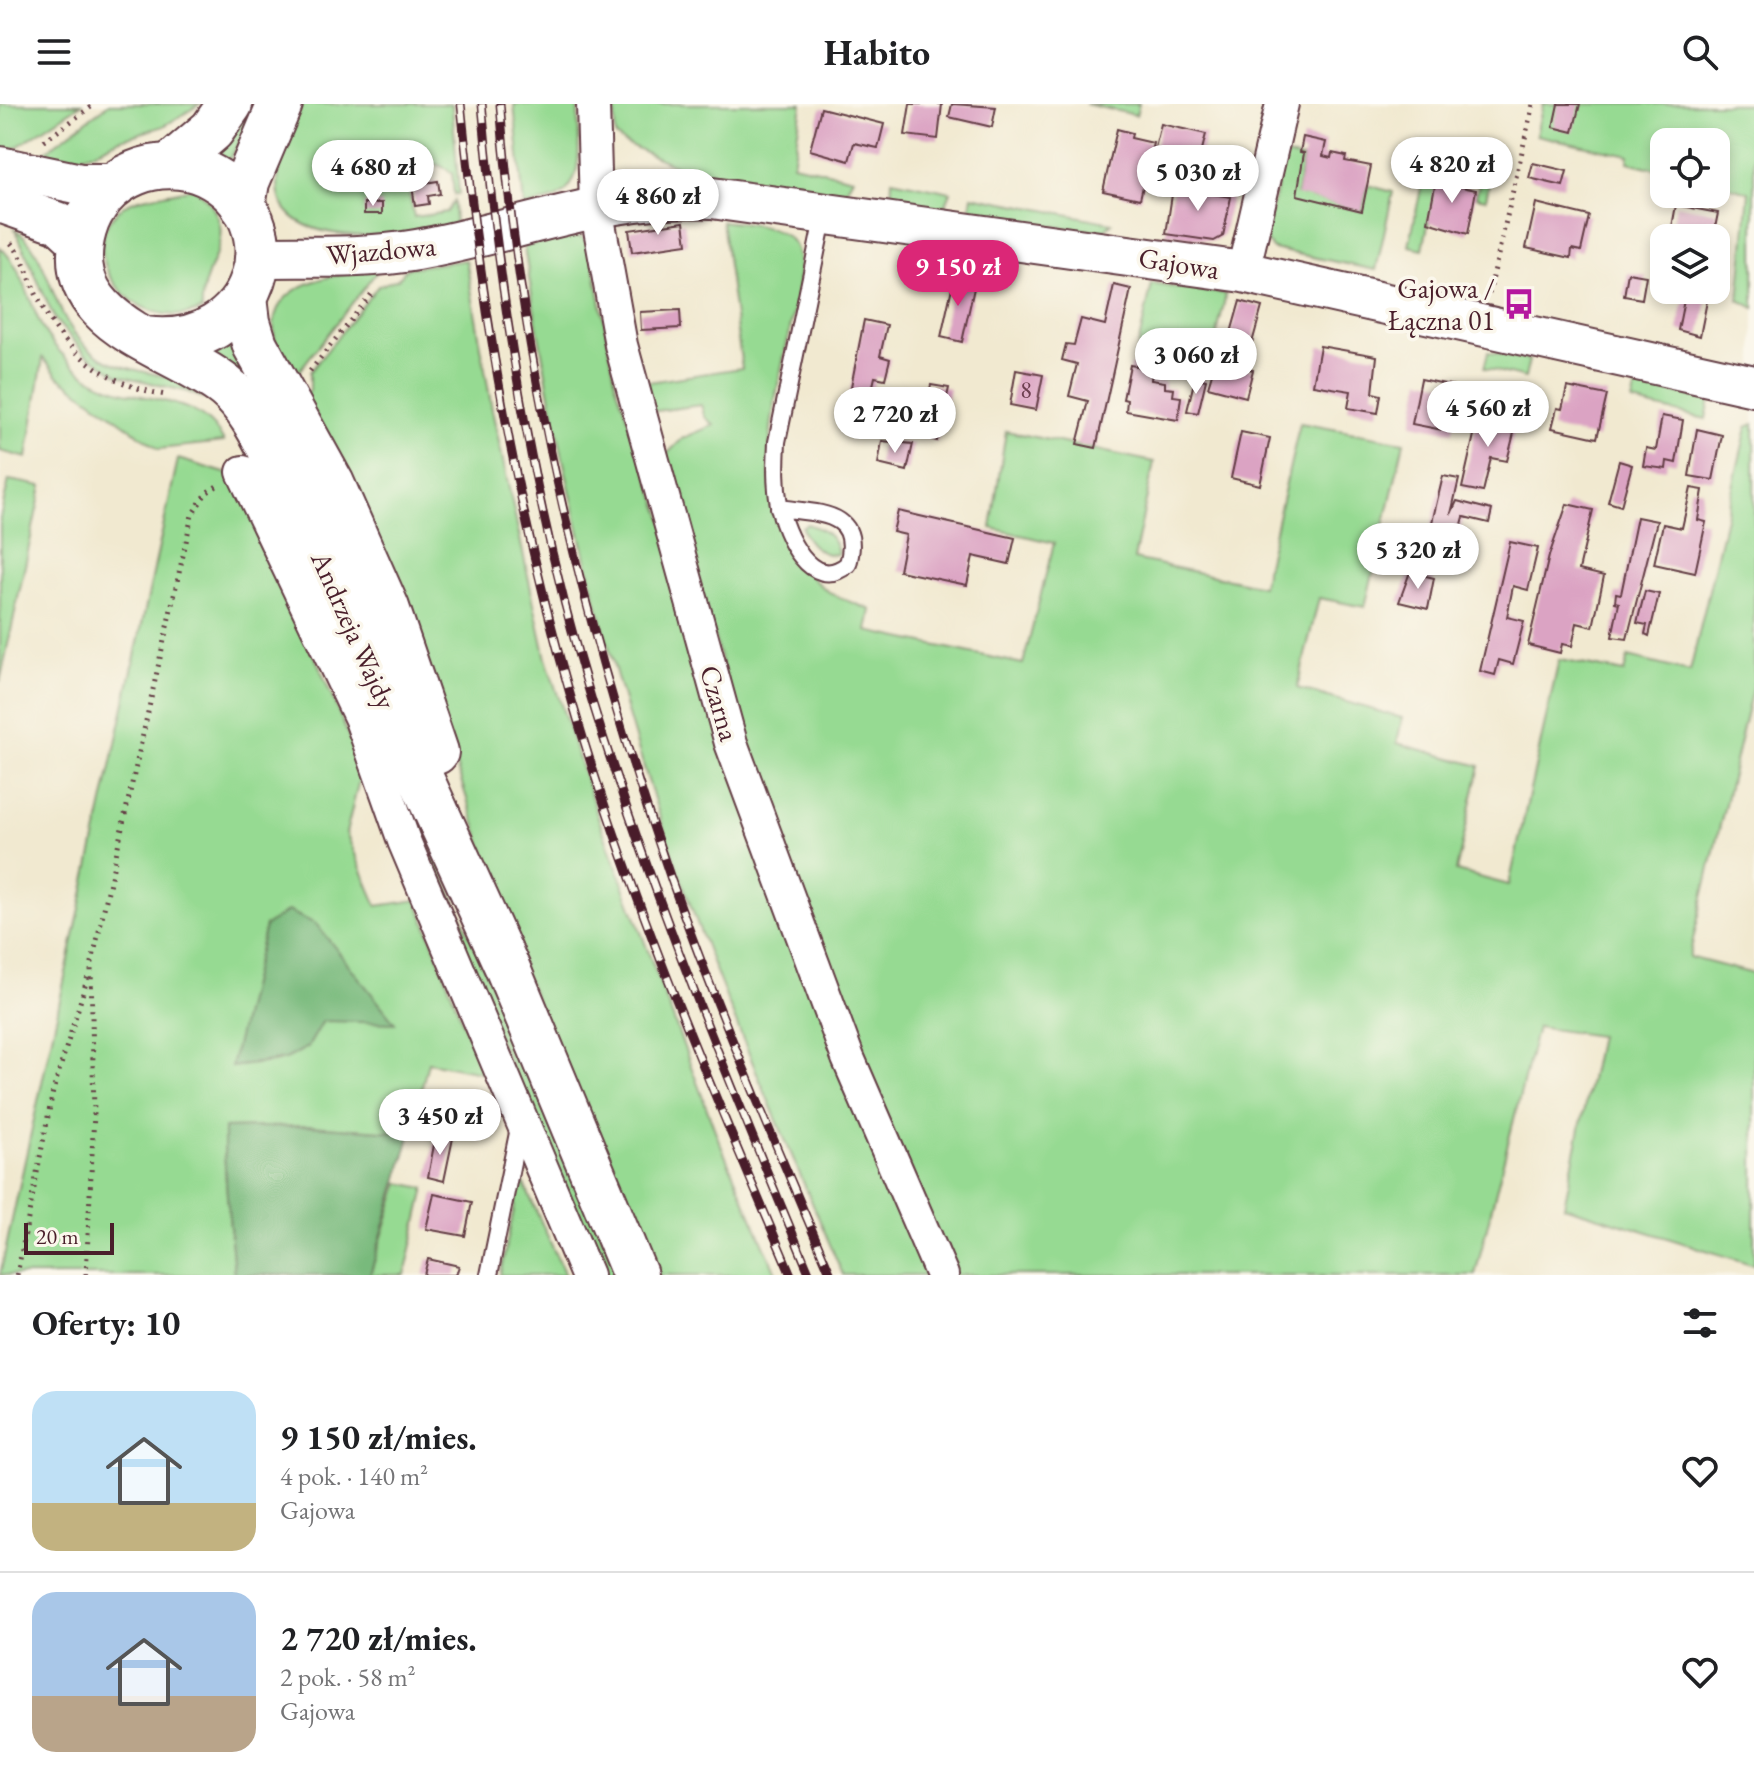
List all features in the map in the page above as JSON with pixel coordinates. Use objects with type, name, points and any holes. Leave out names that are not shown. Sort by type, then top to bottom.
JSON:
[{"type":"main road","name":"Andrzeja Wajdy","points":[[230,104],[212,130],[177,163],[133,174],[116,184],[96,204],[81,243],[86,284],[95,302],[126,331],[227,388],[253,419],[335,584],[507,967],[635,1275]]},
{"type":"main road","points":[[243,206],[247,182],[280,104]]},
{"type":"main road","name":"Andrzeja Wajdy","points":[[170,166],[211,177],[243,206],[250,219],[252,277],[248,322],[255,345],[332,484],[387,608],[507,967]]},
{"type":"main road","points":[[145,339],[187,340],[207,333],[224,322],[252,277]]},
{"type":"street","name":"Czarna","points":[[593,104],[596,207],[621,345],[731,743],[848,1058],[942,1275]]},
{"type":"street","points":[[1243,272],[1282,104]]},
{"type":"street","points":[[0,167],[81,184],[116,184]]},
{"type":"street","name":"Gajowa","points":[[596,207],[691,197],[1243,272],[1754,386]]},
{"type":"street","points":[[0,202],[59,223],[81,243]]},
{"type":"street","name":"Wjazdowa","points":[[252,277],[417,251],[596,207]]},
{"type":"street","points":[[243,472],[360,717],[404,841],[587,1275]]},
{"type":"lane","points":[[779,508],[840,519],[848,527],[851,539],[848,564],[839,571],[829,573],[809,567],[790,540],[779,508],[775,473],[777,442],[824,213]]},
{"type":"lane","points":[[489,1275],[521,1118]]},
{"type":"path","points":[[34,148],[95,104]]},
{"type":"path","points":[[1482,324],[1533,104]]},
{"type":"path","points":[[286,397],[303,388],[308,374],[375,289]]},
{"type":"path","points":[[17,1275],[53,1091],[91,967],[192,515],[206,493],[243,472]]},
{"type":"path","points":[[86,1275],[94,1114],[91,967]]},
{"type":"green space","points":[[0,104],[81,104],[14,149],[0,148]]},
{"type":"green space","points":[[109,104],[200,104],[164,126],[118,140],[92,153],[60,162],[35,159]]},
{"type":"green space","points":[[249,104],[261,104],[227,163],[219,156]]},
{"type":"green space","points":[[297,104],[452,104],[459,194],[454,195],[452,173],[441,166],[424,164],[404,168],[414,217],[447,212],[454,201],[455,227],[413,233],[360,235],[311,227],[293,217],[281,201],[278,179],[282,152]]},
{"type":"green space","points":[[514,104],[578,104],[579,150],[572,183],[557,197],[524,207]]},
{"type":"green space","points":[[615,104],[802,104],[793,164],[853,178],[841,199],[704,179],[623,142],[615,135]]},
{"type":"green space","points":[[1085,104],[1139,104],[1136,115]]},
{"type":"green space","points":[[1543,104],[1754,104],[1754,308],[1739,300],[1749,192],[1730,187],[1730,128],[1650,128],[1650,168],[1628,162],[1629,155],[1536,135]]},
{"type":"green space","points":[[1430,145],[1451,149],[1449,162],[1441,162],[1423,249],[1409,246]]},
{"type":"green space","points":[[1463,151],[1494,158],[1486,199],[1476,197],[1482,169],[1460,164]]},
{"type":"green space","points":[[1284,155],[1303,159],[1297,194],[1362,211],[1367,185],[1393,192],[1376,270],[1273,249],[1265,239]]},
{"type":"green space","points":[[892,180],[951,192],[946,204],[933,213],[902,208],[891,201]]},
{"type":"green space","points":[[194,187],[211,205],[219,220],[221,235],[203,292],[202,310],[177,315],[153,311],[133,301],[117,286],[106,267],[102,247],[106,228],[126,204]]},
{"type":"green space","points":[[972,196],[1112,223],[1102,232],[1001,220],[997,213],[970,208]]},
{"type":"green space","points":[[722,221],[756,225],[780,233],[787,237],[798,259],[797,294],[777,390],[770,444],[772,498],[789,548],[826,590],[871,610],[867,631],[1023,664],[1054,543],[991,528],[1006,431],[1154,462],[1134,559],[1262,586],[1300,423],[1404,442],[1365,607],[1319,598],[1297,688],[1402,718],[1397,743],[1480,766],[1456,871],[1509,885],[1559,660],[1624,672],[1628,657],[1690,672],[1747,427],[1754,424],[1754,681],[1689,957],[1754,974],[1754,1265],[1564,1206],[1599,1036],[1537,1027],[1475,1275],[954,1275],[879,1101],[745,747],[664,457],[683,438],[714,425],[705,417],[701,405],[648,412],[648,382],[742,368]]},
{"type":"green space","points":[[15,229],[35,251],[71,329],[92,351],[124,367],[177,380],[208,400],[119,375],[85,353],[55,320]]},
{"type":"green space","points":[[563,235],[581,237],[590,244],[616,385],[928,1275],[843,1275],[741,1035],[685,890],[610,652],[553,410],[524,247]]},
{"type":"green space","points":[[0,247],[19,273],[44,330],[59,351],[78,369],[103,384],[180,405],[197,413],[212,425],[224,442],[159,449],[59,377],[43,358],[27,458],[0,451]]},
{"type":"green space","points":[[466,260],[492,410],[546,659],[599,820],[719,1141],[777,1275],[653,1275],[522,967],[414,637],[302,396],[310,391],[310,372],[378,286],[398,279],[407,268]]},
{"type":"green space","points":[[379,269],[291,381],[280,361],[275,340],[274,320],[280,304],[307,284],[343,274]]},
{"type":"green space","points":[[1152,284],[1226,294],[1208,374],[1135,359]]},
{"type":"green space","points":[[224,338],[266,399],[198,350]]},
{"type":"green space","points":[[1488,352],[1529,360],[1525,378],[1484,368]]},
{"type":"green space","points":[[1636,385],[1710,400],[1706,419],[1632,402]]},
{"type":"green space","points":[[249,433],[619,1275],[600,1275],[252,464],[243,441]]},
{"type":"green space","points":[[178,459],[228,474],[247,495],[362,768],[346,833],[377,906],[417,900],[467,1034],[485,1073],[428,1062],[411,1133],[309,1126],[224,1128],[234,1275],[0,1275]],"holes":[[[265,926],[323,1020],[296,1054],[275,1061],[232,1067]]]},
{"type":"green space","points":[[9,480],[42,486],[0,682],[0,518]]},
{"type":"green space","points":[[807,524],[827,534],[838,554],[821,551],[811,543],[802,527]]},
{"type":"green space","points":[[288,911],[316,924],[395,1023],[323,1021],[308,1047],[286,1059],[231,1067],[265,926]]},
{"type":"green space","points":[[309,1126],[411,1133],[370,1275],[234,1275],[224,1128]]},
{"type":"green space","points":[[521,1177],[565,1275],[500,1275]]},
{"type":"green space","points":[[399,1183],[425,1188],[405,1275],[370,1275]]},
{"type":"building","points":[[910,104],[942,104],[938,139],[905,135]]},
{"type":"building","points":[[952,104],[996,107],[992,127],[949,117]]},
{"type":"building","points":[[1558,104],[1580,104],[1573,132],[1553,127]]},
{"type":"building","points":[[821,108],[884,124],[878,148],[854,143],[849,161],[810,150]]},
{"type":"building","points":[[1161,124],[1206,134],[1199,162],[1154,152]]},
{"type":"building","points":[[1117,129],[1132,133],[1131,138],[1153,143],[1140,199],[1103,191]]},
{"type":"building","points":[[1303,137],[1326,142],[1323,156],[1331,158],[1332,153],[1346,156],[1345,161],[1371,166],[1362,211],[1297,195],[1304,153],[1300,152]]},
{"type":"building","points":[[1533,163],[1567,171],[1563,186],[1529,178]]},
{"type":"building","points":[[1437,175],[1458,179],[1457,186],[1476,190],[1468,234],[1428,222]]},
{"type":"building","points":[[1189,180],[1207,182],[1206,193],[1231,197],[1223,236],[1214,241],[1166,234],[1173,188],[1188,190]]},
{"type":"building","points":[[438,181],[440,194],[428,196],[429,204],[415,206],[412,185]]},
{"type":"building","points":[[364,203],[382,203],[382,214],[364,214]]},
{"type":"building","points":[[1536,203],[1589,216],[1581,251],[1572,249],[1571,258],[1526,248]]},
{"type":"building","points":[[1675,208],[1718,213],[1716,224],[1673,224]]},
{"type":"building","points":[[684,222],[687,244],[632,252],[629,230]]},
{"type":"building","points":[[1628,273],[1646,276],[1642,299],[1624,296]]},
{"type":"building","points":[[955,274],[976,279],[962,342],[941,337]]},
{"type":"building","points":[[1114,285],[1131,289],[1096,448],[1077,444],[1088,401],[1069,396],[1077,364],[1062,360],[1066,344],[1074,345],[1081,319],[1105,325]]},
{"type":"building","points":[[1240,301],[1262,307],[1245,368],[1253,370],[1246,397],[1208,387],[1216,360],[1223,361]]},
{"type":"building","points":[[1683,304],[1706,304],[1700,336],[1678,330]]},
{"type":"building","points":[[680,310],[681,328],[641,330],[640,312]]},
{"type":"building","points":[[864,320],[887,325],[880,356],[890,359],[885,379],[875,377],[868,407],[848,402]]},
{"type":"building","points":[[1320,346],[1377,356],[1373,393],[1381,395],[1378,413],[1348,408],[1351,391],[1313,385]]},
{"type":"building","points":[[1130,365],[1152,369],[1151,380],[1165,382],[1165,388],[1174,389],[1173,396],[1181,397],[1178,420],[1126,411],[1127,400],[1123,399]]},
{"type":"building","points":[[1016,370],[1043,375],[1036,410],[1010,405]]},
{"type":"building","points":[[1195,378],[1206,380],[1198,413],[1187,411]]},
{"type":"building","points":[[1421,379],[1469,389],[1465,410],[1457,408],[1453,432],[1412,424]]},
{"type":"building","points":[[931,385],[949,388],[937,441],[919,436]]},
{"type":"building","points":[[1567,387],[1607,395],[1597,438],[1552,428],[1557,408],[1562,409]]},
{"type":"building","points":[[1479,413],[1517,421],[1507,461],[1491,458],[1483,492],[1462,488]]},
{"type":"building","points":[[1662,416],[1683,420],[1676,463],[1667,461],[1666,469],[1643,466],[1646,448],[1656,450]]},
{"type":"building","points":[[1697,429],[1722,435],[1713,480],[1689,476]]},
{"type":"building","points":[[1241,432],[1270,438],[1260,485],[1231,478]]},
{"type":"building","points":[[882,441],[913,444],[907,471],[878,464]]},
{"type":"building","points":[[1619,461],[1632,465],[1621,506],[1608,502]]},
{"type":"building","points":[[1443,476],[1459,479],[1451,514],[1457,501],[1492,510],[1489,523],[1464,517],[1461,528],[1448,525],[1446,535],[1430,531]]},
{"type":"building","points":[[1691,488],[1703,490],[1698,520],[1706,522],[1695,573],[1654,564],[1663,524],[1682,528]]},
{"type":"building","points":[[1567,504],[1593,510],[1579,570],[1604,576],[1593,627],[1577,623],[1572,646],[1562,644],[1560,653],[1528,645],[1549,556]]},
{"type":"building","points":[[898,511],[1015,538],[1009,564],[973,556],[967,585],[899,571],[906,535],[893,532]]},
{"type":"building","points":[[1637,517],[1657,521],[1627,639],[1612,637],[1619,603],[1615,602],[1616,593],[1621,594]]},
{"type":"building","points":[[1510,542],[1538,548],[1528,590],[1513,586],[1507,617],[1524,621],[1513,664],[1499,660],[1495,675],[1480,671]]},
{"type":"building","points":[[1410,572],[1434,578],[1428,609],[1399,602]]},
{"type":"building","points":[[1645,591],[1659,594],[1649,636],[1645,634],[1647,625],[1637,623]]},
{"type":"building","points":[[436,1134],[453,1138],[444,1181],[428,1177]]},
{"type":"building","points":[[434,1194],[472,1202],[465,1236],[426,1229]]},
{"type":"building","points":[[428,1259],[459,1266],[456,1275],[424,1275]]},
{"type":"railway","points":[[461,104],[479,255],[503,405],[533,554],[572,701],[594,775],[645,920],[791,1275]]},
{"type":"railway","points":[[482,104],[509,331],[536,480],[571,628],[640,847],[722,1062],[810,1275]]},
{"type":"railway","points":[[500,104],[523,303],[540,401],[584,595],[611,692],[690,932],[748,1080],[831,1275]]},
{"type":"place","name":"Gajowa / Łączna 01","points":[[1519,304]]}]
